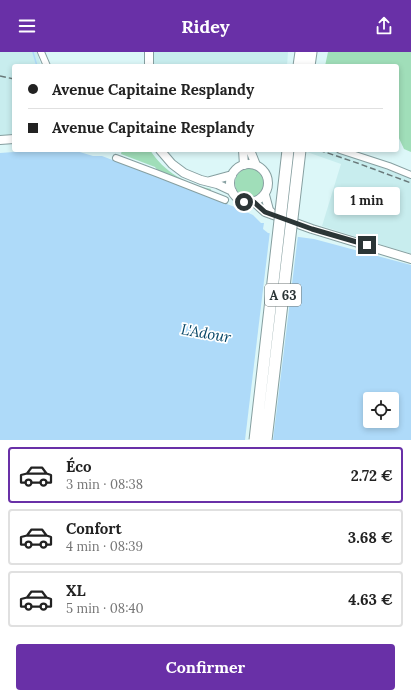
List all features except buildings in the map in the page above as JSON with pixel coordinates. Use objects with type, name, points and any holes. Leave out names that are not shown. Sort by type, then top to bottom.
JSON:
[{"type":"highway","points":[[299,64],[301,52]]},
{"type":"highway","points":[[309,64],[311,52]]},
{"type":"highway","name":"A 63","points":[[255,440],[288,152]]},
{"type":"highway","name":"A 63","points":[[266,440],[300,152]]},
{"type":"main road","points":[[149,52],[149,64]]},
{"type":"main road","points":[[0,140],[12,139]]},
{"type":"main road","points":[[162,152],[172,164],[184,172],[232,191]]},
{"type":"main road","points":[[243,152],[244,164]]},
{"type":"main road","points":[[251,152],[256,165]]},
{"type":"main road","points":[[244,164],[256,165],[265,172],[268,178],[268,189],[265,195],[258,200],[254,202],[244,202],[235,196],[230,186],[230,180],[235,170],[244,164]]},
{"type":"main road","points":[[209,181],[232,175]]},
{"type":"main road","points":[[265,195],[269,210],[274,214]]},
{"type":"main road","points":[[254,202],[265,212],[312,229],[411,259]]},
{"type":"street","points":[[41,52],[45,64]]},
{"type":"street","points":[[346,152],[411,175]]},
{"type":"street","points":[[116,158],[225,200]]},
{"type":"shaded area","points":[[0,52],[37,52],[40,64],[12,64],[12,134],[0,136]]},
{"type":"shaded area","points":[[149,52],[288,52],[287,64],[149,64]]},
{"type":"shaded area","points":[[307,152],[336,152],[411,179],[411,254],[322,226],[341,164]]},
{"type":"green space","points":[[328,52],[411,52],[411,152],[404,149],[399,138],[399,64],[325,64]]},
{"type":"green space","points":[[122,152],[152,152],[162,165],[176,176],[193,184],[211,189],[210,192],[158,171],[155,167],[121,154]]},
{"type":"green space","points":[[250,168],[261,172],[265,183],[261,194],[250,198],[239,194],[235,183],[239,172]]},
{"type":"water","name":"L'Adour","points":[[80,152],[93,156],[102,156],[253,215],[261,223],[264,223],[263,229],[268,233],[314,239],[411,265],[411,440],[0,440],[0,153]]},
{"type":"pier","points":[[270,231],[298,235],[273,440],[245,440]]},
{"type":"waterway","points":[[33,52],[36,64]]},
{"type":"railway","points":[[0,76],[12,79]]},
{"type":"railway","points":[[325,152],[411,183]]},
{"type":"route","points":[[244,202],[254,202],[265,212],[312,229],[367,245]]}]
